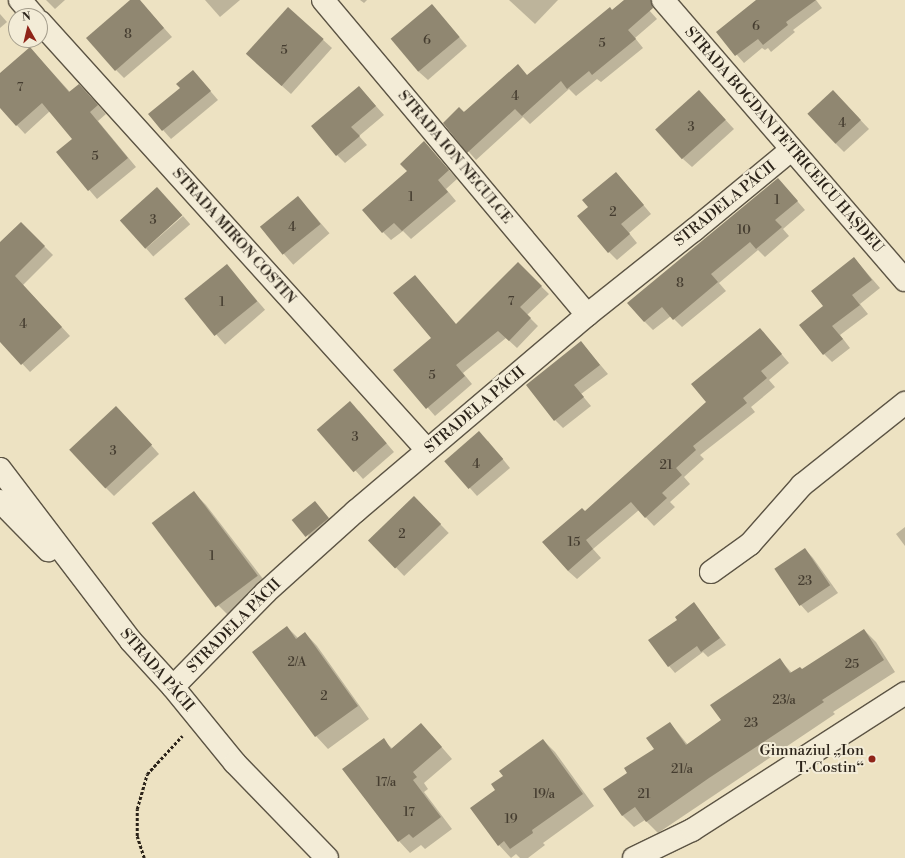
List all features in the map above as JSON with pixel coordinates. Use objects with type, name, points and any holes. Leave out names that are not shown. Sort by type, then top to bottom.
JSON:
[{"type":"street","points":[[20,0],[27,8]]},
{"type":"street","name":"STRADA ION NECULCE","points":[[323,0],[587,315]]},
{"type":"street","name":"STRADA BOGDAN PETRICEICU HAȘDEU","points":[[663,0],[791,150],[905,280]]},
{"type":"street","name":"STRADA MIRON COSTIN","points":[[48,31],[428,450]]},
{"type":"street","name":"STRADELA PĂCII","points":[[173,687],[266,592],[356,511],[587,315],[694,230],[791,150]]},
{"type":"street","points":[[711,572],[750,544],[802,485],[905,403]]},
{"type":"street","name":"STRADA PĂCII","points":[[0,469],[131,642],[173,687],[235,763],[328,858]]},
{"type":"street","points":[[0,501],[57,560],[88,586]]},
{"type":"street","points":[[634,858],[692,830],[905,692]]},
{"type":"path","points":[[144,858],[137,836],[138,809],[147,774],[182,737],[194,713]]},
{"type":"building","points":[[130,0],[140,0],[164,28],[115,71],[86,38]]},
{"type":"building","points":[[624,0],[651,0],[653,8],[628,30],[636,39],[592,75],[589,71],[567,89],[561,81],[522,116],[515,109],[467,153],[443,123],[459,107],[464,112],[518,64],[527,75],[610,7],[612,10]]},
{"type":"building","points":[[756,0],[816,0],[786,22],[788,25],[763,45],[758,39],[735,56],[716,32]]},
{"type":"building","points":[[432,4],[460,37],[418,72],[391,39]]},
{"type":"building","points":[[288,7],[324,39],[282,86],[246,54]]},
{"type":"building","points":[[29,48],[31,48],[69,92],[79,84],[98,105],[90,112],[128,158],[88,191],[56,152],[72,139],[42,103],[16,126],[0,108],[0,73]]},
{"type":"building","points":[[193,70],[211,91],[162,131],[148,114],[180,88],[176,84]]},
{"type":"building","points":[[359,86],[376,106],[351,127],[360,136],[336,156],[311,126]]},
{"type":"building","points":[[699,90],[726,120],[682,159],[655,129]]},
{"type":"building","points":[[833,90],[861,120],[835,144],[807,114]]},
{"type":"building","points":[[424,141],[449,170],[438,180],[448,192],[402,231],[394,223],[382,233],[362,210],[407,171],[400,164]]},
{"type":"building","points":[[616,172],[644,205],[621,224],[630,234],[608,253],[577,216],[588,207],[582,200]]},
{"type":"building","points":[[778,178],[798,201],[775,220],[782,227],[756,249],[750,242],[711,274],[718,282],[673,320],[662,307],[644,322],[627,303]]},
{"type":"building","points":[[157,187],[182,215],[145,249],[120,220]]},
{"type":"building","points":[[298,196],[321,224],[283,255],[260,227]]},
{"type":"building","points":[[21,222],[45,246],[15,276],[62,327],[21,365],[0,342],[0,242]]},
{"type":"building","points":[[854,257],[872,280],[852,295],[860,305],[832,326],[843,339],[823,355],[799,325],[823,306],[811,291]]},
{"type":"building","points":[[518,262],[542,286],[520,307],[531,318],[509,341],[498,331],[456,365],[465,376],[426,409],[393,370],[431,338],[393,293],[415,275],[456,324]]},
{"type":"building","points":[[227,264],[257,301],[214,336],[184,299]]},
{"type":"building","points":[[760,328],[782,354],[761,371],[767,378],[743,398],[747,403],[693,446],[696,450],[676,468],[682,475],[662,493],[667,498],[645,518],[631,502],[586,540],[593,549],[568,571],[542,542],[582,508],[585,511],[706,402],[691,384]]},
{"type":"building","points":[[581,341],[600,365],[574,385],[584,397],[554,421],[526,385]]},
{"type":"building","points":[[350,401],[387,443],[354,472],[317,430]]},
{"type":"building","points":[[116,406],[152,445],[105,488],[69,450]]},
{"type":"building","points":[[479,431],[503,459],[469,489],[444,461]]},
{"type":"building","points":[[194,491],[258,576],[215,608],[152,523]]},
{"type":"building","points":[[414,496],[441,524],[395,569],[368,540]]},
{"type":"building","points":[[315,501],[329,518],[306,537],[292,520]]},
{"type":"building","points":[[805,548],[830,585],[799,606],[774,569]]},
{"type":"building","points":[[694,602],[720,638],[701,652],[697,646],[668,667],[648,640],[677,620],[675,617]]},
{"type":"building","points":[[287,626],[296,639],[305,632],[358,706],[315,737],[252,652]]},
{"type":"building","points":[[864,629],[884,660],[822,700],[824,702],[709,778],[646,822],[635,807],[622,816],[603,789],[627,773],[624,768],[654,749],[646,738],[670,722],[686,745],[721,720],[710,705],[780,658],[790,673],[800,667],[802,669]]},
{"type":"building","points":[[421,723],[442,747],[413,772],[417,777],[413,780],[441,817],[413,838],[409,834],[398,842],[342,769],[384,738],[391,749]]},
{"type":"building","points":[[543,739],[583,794],[532,830],[533,833],[510,849],[504,841],[498,846],[470,808],[495,790],[491,784],[503,776],[499,771]]},
{"type":"place","name":"Gimnaziul „Ion T. Costin“","points":[[872,759]]}]
